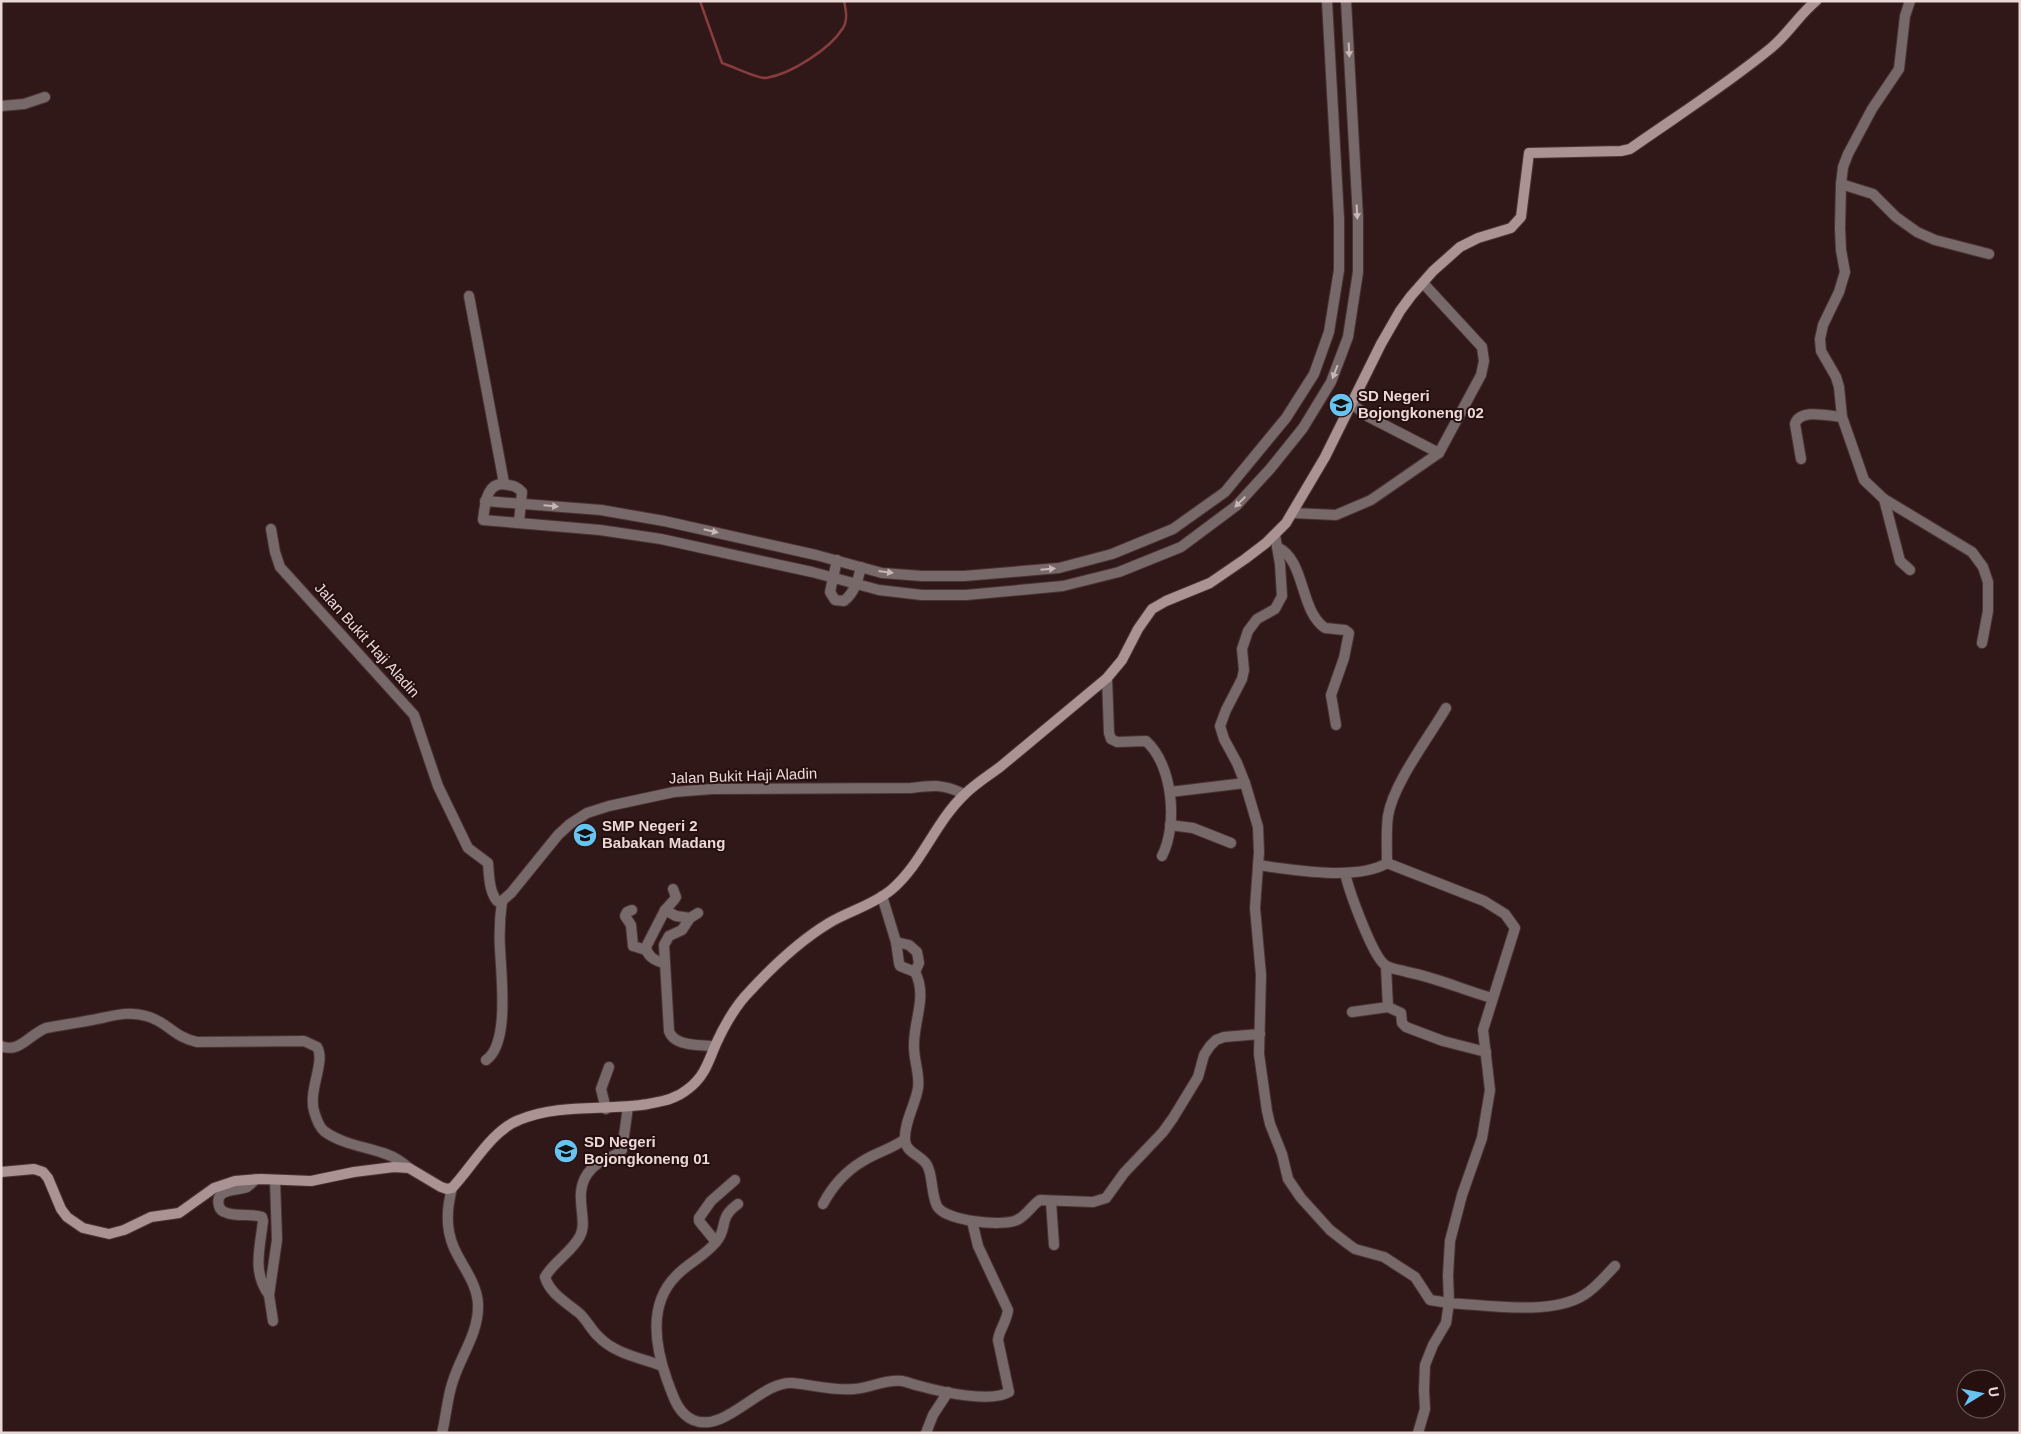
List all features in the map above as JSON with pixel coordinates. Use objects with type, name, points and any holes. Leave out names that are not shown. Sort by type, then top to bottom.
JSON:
[{"type":"street","points":[[485,501],[601,510],[664,520],[882,572],[964,576],[1059,568],[1112,554],[1172,529],[1225,492],[1286,418],[1314,374],[1330,332],[1339,270],[1339,219],[1327,1]]},
{"type":"street","points":[[519,522],[522,492],[516,486],[504,483],[494,486],[489,491],[485,501],[483,520],[600,530],[661,540],[878,590],[922,595],[966,595],[1063,586],[1119,572],[1181,547],[1236,506],[1270,470],[1303,428],[1331,382],[1348,337],[1358,272],[1358,218],[1346,1]]},
{"type":"street","points":[[442,1433],[452,1382],[472,1338],[478,1305],[473,1285],[454,1248],[448,1231],[447,1208],[452,1188],[466,1174],[492,1140],[504,1128],[520,1119],[552,1111],[628,1107],[674,1099],[697,1082],[706,1071],[715,1046],[738,1006],[772,969],[814,933],[831,922],[882,896],[908,873],[927,842],[964,794],[1107,678],[1122,660],[1138,629],[1152,609],[1166,601],[1210,583],[1245,559],[1275,534],[1293,513],[1352,404],[1377,352],[1400,312],[1423,283],[1446,260],[1468,242],[1511,228],[1521,217],[1524,207],[1529,153],[1621,151],[1630,149],[1707,97],[1762,56],[1788,33],[1800,16],[1816,1]]},
{"type":"street","points":[[1910,1],[1905,16],[1899,69],[1872,109],[1843,167],[1840,250],[1845,272],[1839,292],[1823,325],[1820,339],[1821,351],[1840,387],[1842,416],[1864,480],[1884,499],[1972,552],[1983,567],[1988,582],[1988,602],[1982,643]]},
{"type":"street","points":[[1,106],[24,104],[45,97]]},
{"type":"street","points":[[1841,184],[1873,194],[1896,217],[1917,232],[1935,240],[1988,254]]},
{"type":"street","points":[[1293,513],[1336,515],[1371,500],[1439,453],[1481,375],[1484,361],[1482,348],[1423,283]]},
{"type":"street","points":[[468,296],[504,483]]},
{"type":"street","points":[[1352,404],[1369,417],[1439,453]]},
{"type":"street","points":[[1801,459],[1795,424],[1796,418],[1801,415],[1842,416]]},
{"type":"street","points":[[1884,499],[1897,553],[1900,561],[1910,570]]},
{"type":"street","name":"Jalan Bukit Haji Aladin","points":[[271,530],[280,566],[414,715],[438,786],[468,848],[488,863],[494,897],[497,901],[502,901],[511,893],[558,834],[570,824],[587,813],[646,797],[674,792],[712,789],[911,788],[936,785],[950,787],[964,794]]},
{"type":"street","points":[[1275,534],[1280,564],[1282,596],[1275,609],[1257,619],[1248,631],[1242,648],[1244,670],[1242,679],[1220,726],[1224,739],[1245,783],[1260,839],[1255,915],[1260,974],[1260,1072],[1270,1124],[1292,1186],[1324,1225],[1356,1249],[1384,1257],[1415,1277],[1430,1300],[1493,1307],[1558,1306],[1584,1295],[1615,1266]]},
{"type":"street","points":[[1277,547],[1286,552],[1296,569],[1307,604],[1317,621],[1325,628],[1345,630],[1349,633],[1344,658],[1331,695],[1336,724]]},
{"type":"street","points":[[837,560],[830,592],[835,600],[844,601],[850,596],[857,584],[861,567]]},
{"type":"street","points":[[1107,678],[1109,733],[1111,739],[1118,742],[1142,740],[1146,742],[1154,749],[1163,766],[1170,792],[1170,825],[1168,842],[1162,856]]},
{"type":"street","points":[[1387,862],[1388,815],[1393,798],[1446,708]]},
{"type":"street","points":[[1170,792],[1245,783]]},
{"type":"street","points":[[1170,825],[1193,828],[1231,843]]},
{"type":"street","points":[[1258,865],[1345,874],[1381,866],[1387,862]]},
{"type":"street","points":[[1387,862],[1484,901],[1505,914],[1515,928],[1483,1030],[1490,1084],[1488,1109],[1482,1138],[1462,1195],[1450,1241],[1449,1303],[1446,1323],[1433,1345],[1425,1365],[1425,1409],[1418,1433]]},
{"type":"street","points":[[1345,874],[1350,894],[1361,920],[1386,966],[1388,1007]]},
{"type":"street","points":[[646,950],[651,934],[665,910],[676,897],[673,889]]},
{"type":"street","points":[[882,896],[896,942],[900,966],[915,972],[921,995],[913,1044],[918,1087],[905,1139],[909,1149],[929,1167],[933,1192],[939,1209],[945,1213],[972,1221],[1011,1221],[1017,1220],[1040,1200],[1052,1202],[1093,1202],[1106,1198],[1124,1173],[1163,1132],[1173,1118],[1198,1077],[1204,1055],[1210,1046],[1216,1040],[1224,1037],[1260,1034]]},
{"type":"street","points":[[486,1060],[495,1051],[499,1036],[502,978],[500,914],[502,901]]},
{"type":"street","points":[[632,910],[627,912],[625,916],[631,924],[632,946],[646,950],[651,957],[664,963]]},
{"type":"street","points":[[665,910],[676,916],[694,916],[682,930],[673,933],[665,941],[664,963],[668,982],[668,1014],[671,1035],[681,1042],[715,1046]]},
{"type":"street","points":[[896,942],[909,945],[917,952],[919,963],[915,972]]},
{"type":"street","points":[[1386,966],[1435,978],[1492,998]]},
{"type":"street","points":[[1352,1012],[1388,1007],[1400,1012],[1402,1023],[1406,1027],[1443,1041],[1486,1052]]},
{"type":"street","points":[[1,1046],[13,1049],[19,1047],[37,1032],[46,1028],[134,1013],[157,1020],[185,1039],[197,1042],[304,1041],[317,1047],[320,1054],[312,1102],[316,1118],[324,1131],[396,1158],[441,1187],[452,1188]]},
{"type":"street","points":[[606,1109],[601,1089],[609,1067]]},
{"type":"street","points":[[628,1107],[622,1150],[600,1161],[587,1175],[583,1184],[580,1198],[583,1227],[581,1235],[550,1267],[545,1277],[547,1284],[556,1295],[584,1318],[597,1336],[605,1343],[628,1354],[662,1366]]},
{"type":"street","points":[[823,1204],[834,1186],[856,1165],[905,1139]]},
{"type":"street","points":[[1,1172],[34,1169],[43,1172],[48,1178],[61,1209],[67,1217],[83,1228],[109,1234],[124,1230],[151,1217],[179,1213],[214,1188],[235,1181],[256,1179],[311,1181],[376,1168],[409,1168]]},
{"type":"street","points":[[256,1179],[248,1186],[226,1191],[219,1198],[219,1206],[221,1211],[229,1214],[262,1217],[258,1274],[270,1295]]},
{"type":"street","points":[[273,1321],[270,1295],[277,1240],[275,1180]]},
{"type":"street","points":[[716,1242],[699,1221],[699,1218],[711,1201],[735,1180]]},
{"type":"street","points":[[1052,1202],[1054,1246]]},
{"type":"street","points":[[738,1204],[725,1216],[722,1231],[716,1242],[676,1275],[667,1288],[658,1309],[657,1340],[662,1366],[675,1400],[682,1412],[694,1420],[703,1422],[712,1421],[732,1412],[768,1389],[785,1383],[845,1390],[867,1387],[883,1382],[901,1381],[948,1392],[994,1397],[1009,1392],[998,1340],[1008,1310],[978,1246],[972,1221]]},
{"type":"street","points":[[926,1433],[932,1415],[948,1392]]},
{"type":"waterway","points":[[700,1],[722,63],[762,78],[776,76],[798,66],[829,44],[845,25],[844,1]]},
{"type":"place","name":"SD Negeri Bojongkoneng 02","points":[[1341,405]]},
{"type":"place","name":"SMP Negeri 2 Babakan Madang","points":[[585,835]]},
{"type":"place","name":"SD Negeri Bojongkoneng 01","points":[[566,1151]]}]
